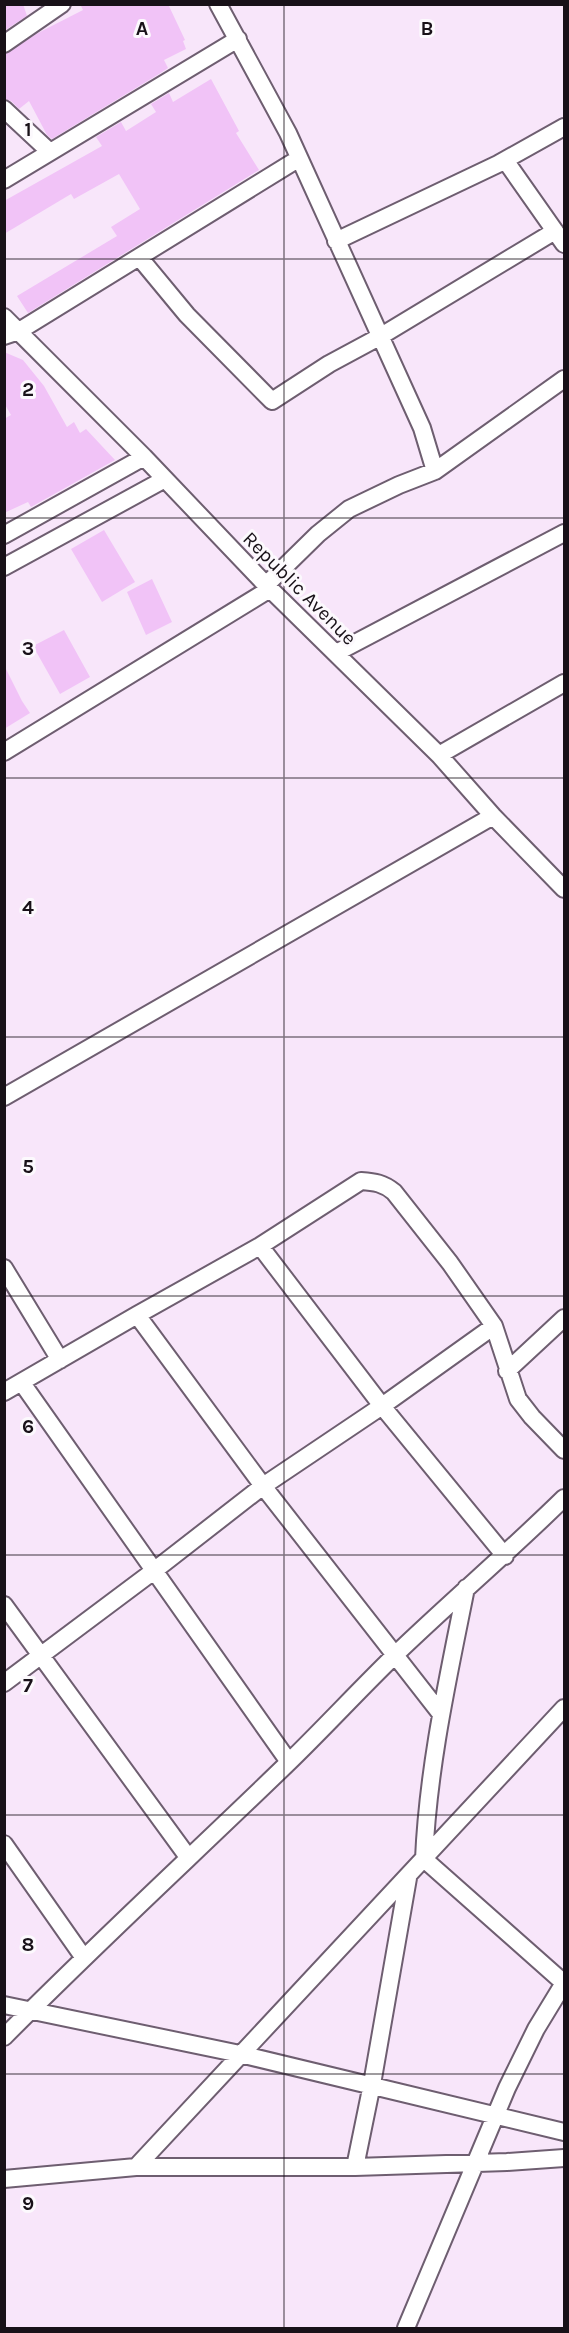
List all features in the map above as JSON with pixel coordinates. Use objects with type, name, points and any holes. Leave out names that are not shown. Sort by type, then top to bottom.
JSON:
[{"type":"street","points":[[4,44],[42,10],[62,4]]},
{"type":"street","points":[[218,4],[288,133],[422,428],[435,471]]},
{"type":"street","points":[[4,180],[238,39]]},
{"type":"street","points":[[4,109],[50,152]]},
{"type":"street","points":[[336,241],[505,160],[564,127]]},
{"type":"street","points":[[12,334],[298,159]]},
{"type":"street","points":[[139,257],[187,315],[272,401],[329,364],[560,238],[505,160]]},
{"type":"street","name":"Republic Avenue","points":[[4,317],[12,334],[165,479],[268,587],[439,755],[493,816],[564,889]]},
{"type":"street","points":[[4,752],[268,587],[318,534],[349,509],[435,471],[564,379]]},
{"type":"street","points":[[4,535],[144,458]]},
{"type":"street","points":[[4,567],[165,479]]},
{"type":"street","points":[[336,653],[564,533]]},
{"type":"street","points":[[439,755],[564,684]]},
{"type":"street","points":[[4,1097],[493,816]]},
{"type":"street","points":[[4,1392],[260,1246],[361,1181],[384,1184],[401,1201],[443,1254],[494,1326],[518,1399],[564,1450]]},
{"type":"street","points":[[260,1246],[382,1406],[505,1556]]},
{"type":"street","points":[[4,1268],[60,1359]]},
{"type":"street","points":[[137,1315],[263,1486],[441,1714]]},
{"type":"street","points":[[507,1371],[564,1318]]},
{"type":"street","points":[[4,1683],[263,1486],[382,1406],[494,1326]]},
{"type":"street","points":[[22,1383],[289,1762]]},
{"type":"street","points":[[4,2037],[289,1762],[394,1656],[466,1588],[505,1556],[564,1498]]},
{"type":"street","points":[[424,1859],[428,1802],[441,1714],[466,1588]]},
{"type":"street","points":[[4,1605],[188,1857]]},
{"type":"street","points":[[136,2168],[564,1708]]},
{"type":"street","points":[[4,1844],[84,1958]]},
{"type":"street","points":[[406,2328],[517,2065],[564,1983],[424,1859]]},
{"type":"street","points":[[355,2167],[408,1878]]},
{"type":"street","points":[[4,2005],[240,2054],[564,2132]]},
{"type":"street","points":[[4,2179],[136,2168],[355,2167],[564,2158]]},
{"type":"building","points":[[4,4],[23,4],[27,16],[4,31]]},
{"type":"building","points":[[80,4],[168,4],[185,40],[183,41],[186,49],[164,60],[168,68],[52,139],[47,135],[29,101],[19,109],[11,101],[4,99],[4,54],[38,33],[83,10]]},
{"type":"building","points":[[211,79],[239,131],[236,133],[259,170],[28,313],[17,296],[117,236],[111,227],[140,209],[119,174],[74,199],[71,194],[4,234],[4,201],[102,146],[96,137],[121,122],[126,131],[156,112],[151,104],[169,93],[173,102]]},
{"type":"building","points":[[4,352],[23,360],[44,386],[67,427],[74,422],[80,433],[86,429],[115,460],[31,507],[28,502],[4,513],[4,419],[11,415],[4,403]]},
{"type":"building","points":[[104,530],[135,582],[102,602],[71,549]]},
{"type":"building","points":[[152,579],[172,622],[146,635],[127,592]]},
{"type":"building","points":[[64,630],[90,677],[60,694],[33,646]]},
{"type":"building","points":[[4,665],[30,713],[4,729]]}]
